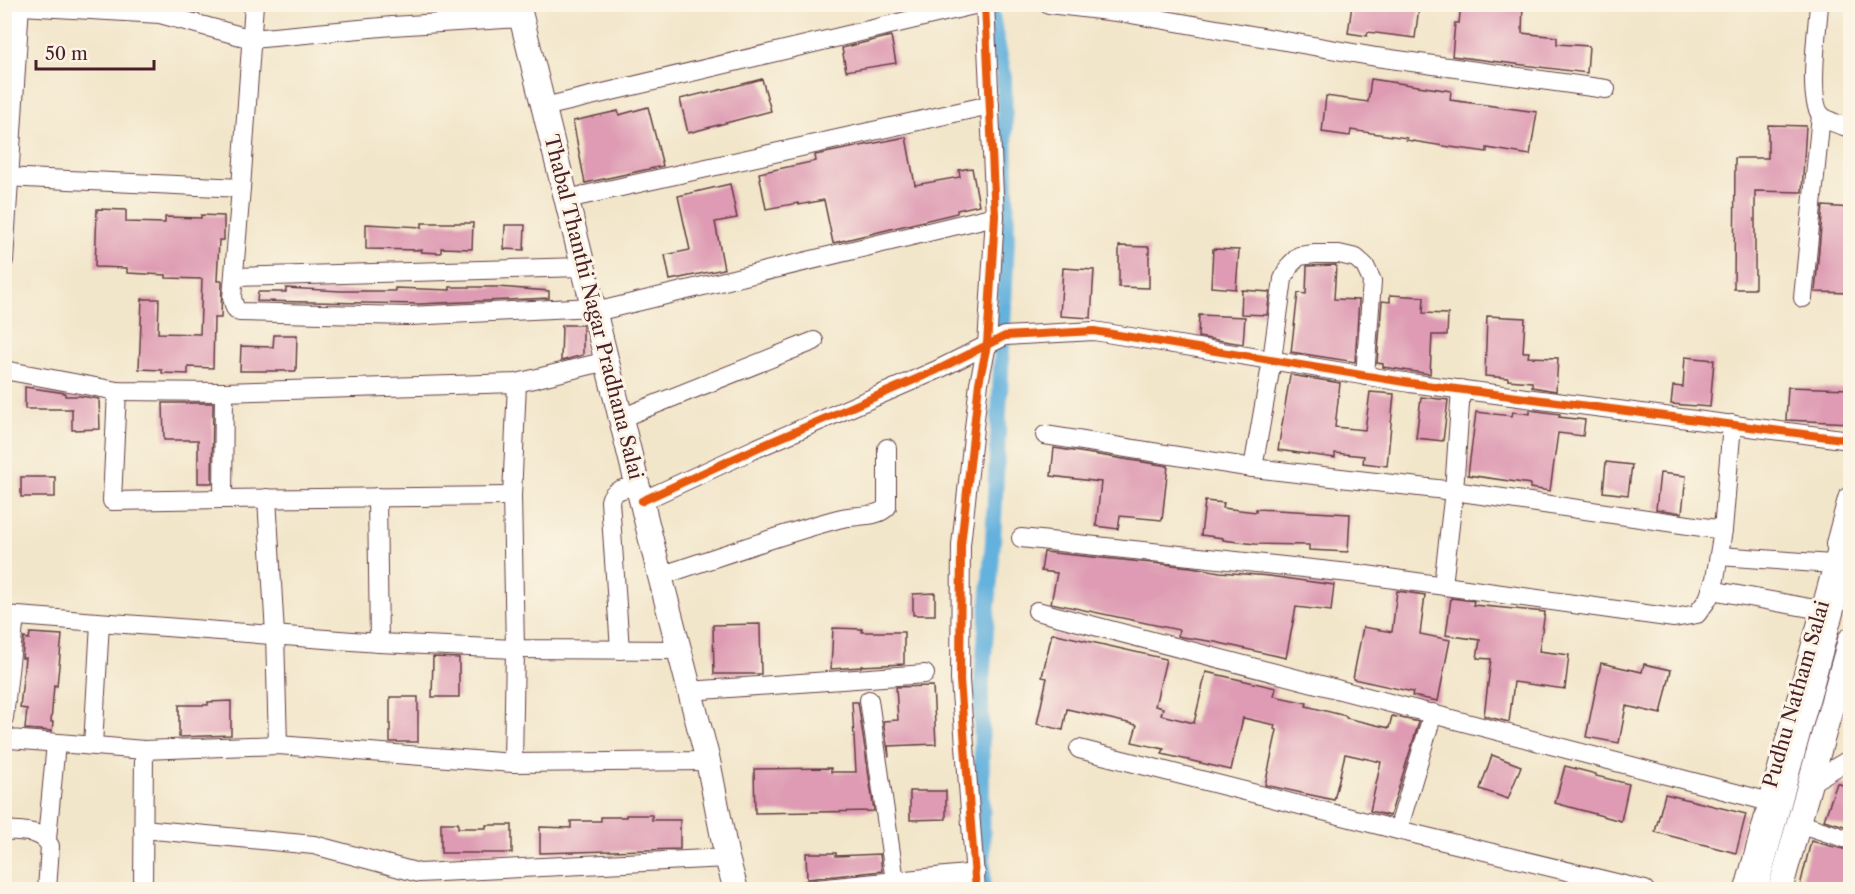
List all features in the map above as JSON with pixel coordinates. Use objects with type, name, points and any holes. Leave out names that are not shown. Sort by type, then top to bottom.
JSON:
[{"type":"highway","points":[[1751,890],[1851,528]]},
{"type":"highway","points":[[1770,890],[1851,596]]},
{"type":"main road","name":"Thabal Thanthi Nagar Pradhana Salai","points":[[520,11],[660,576],[681,650],[736,890]]},
{"type":"main road","name":"Pudhu Natham Salai","points":[[1741,890],[1851,499]]},
{"type":"main road","name":"Pudhu Natham Salai","points":[[1780,890],[1851,640]]},
{"type":"street","points":[[254,4],[232,298],[239,312],[409,316],[594,309],[995,216]]},
{"type":"street","points":[[544,107],[978,4]]},
{"type":"street","points":[[806,890],[895,881],[976,881],[960,680],[961,544],[979,383],[994,342],[995,216],[985,4]]},
{"type":"street","points":[[1048,4],[1125,13],[1376,57],[1606,89]]},
{"type":"street","points":[[1819,4],[1814,82],[1815,104],[1821,114],[1834,123],[1851,128]]},
{"type":"street","points":[[4,261],[15,5],[160,14],[252,39],[520,11]]},
{"type":"street","points":[[567,199],[990,105]]},
{"type":"street","points":[[1803,298],[1821,114]]},
{"type":"street","points":[[6,177],[241,188]]},
{"type":"street","points":[[1252,468],[1272,360],[1283,279],[1290,265],[1299,256],[1339,254],[1356,258],[1365,266],[1372,281],[1365,376]]},
{"type":"street","points":[[234,277],[584,267]]},
{"type":"street","points":[[620,650],[610,501],[615,492],[640,493],[757,448],[938,370],[994,342],[1094,331],[1365,376],[1851,440]]},
{"type":"street","points":[[621,418],[814,341]]},
{"type":"street","points":[[4,370],[117,391],[224,392],[517,382],[607,361]]},
{"type":"street","points":[[513,763],[515,649],[512,496],[517,382]]},
{"type":"street","points":[[1443,585],[1454,491],[1461,389]]},
{"type":"street","points":[[117,391],[112,501],[512,496]]},
{"type":"street","points":[[223,499],[224,392]]},
{"type":"street","points":[[1021,538],[1359,574],[1674,618],[1697,614],[1708,599],[1711,590],[1723,530],[1732,424]]},
{"type":"street","points":[[1045,435],[1252,468],[1454,491],[1723,530]]},
{"type":"street","points":[[660,576],[842,518],[878,513],[884,510],[887,507],[887,448]]},
{"type":"street","points":[[377,497],[379,643]]},
{"type":"street","points":[[267,498],[275,634],[278,745]]},
{"type":"street","points":[[1719,556],[1832,564]]},
{"type":"street","points":[[1711,590],[1821,610]]},
{"type":"street","points":[[1037,611],[1766,801]]},
{"type":"street","points":[[4,718],[10,616],[379,643],[515,649],[681,650]]},
{"type":"street","points":[[93,746],[100,623]]},
{"type":"street","points":[[689,691],[925,674]]},
{"type":"street","points":[[869,700],[895,881]]},
{"type":"street","points":[[1398,830],[1433,713]]},
{"type":"street","points":[[4,733],[10,739],[144,750],[278,745],[513,763],[708,761]]},
{"type":"street","points":[[47,839],[56,742]]},
{"type":"street","points":[[1079,749],[1645,890]]},
{"type":"street","points":[[143,890],[144,750]]},
{"type":"street","points":[[1810,783],[1851,759]]},
{"type":"street","points":[[1833,768],[1851,777]]},
{"type":"street","points":[[1798,823],[1851,840]]},
{"type":"street","points":[[143,829],[314,845],[417,881],[727,858]]},
{"type":"street","points":[[4,830],[42,835],[47,839],[50,846],[47,890]]},
{"type":"building","points":[[1387,4],[1419,7],[1415,38],[1368,32],[1367,36],[1348,33],[1352,5],[1386,10]]},
{"type":"building","points":[[1461,4],[1523,4],[1522,33],[1557,37],[1557,44],[1589,46],[1587,73],[1452,56],[1455,23],[1459,23]]},
{"type":"building","points":[[891,36],[896,63],[846,71],[842,48]]},
{"type":"building","points":[[762,79],[771,111],[688,133],[680,99]]},
{"type":"building","points":[[1371,79],[1451,91],[1450,100],[1537,112],[1530,155],[1487,148],[1487,152],[1450,147],[1351,130],[1350,136],[1322,132],[1326,96],[1368,102]]},
{"type":"building","points":[[648,107],[663,166],[585,183],[573,121],[618,111],[619,115]]},
{"type":"building","points":[[1768,125],[1806,126],[1802,192],[1755,191],[1755,289],[1734,289],[1735,158],[1768,158]]},
{"type":"building","points":[[906,137],[915,185],[960,177],[959,170],[972,168],[979,205],[957,210],[957,213],[833,243],[824,200],[766,209],[759,173],[816,161],[815,155]]},
{"type":"building","points":[[730,184],[737,218],[715,222],[724,269],[670,280],[665,255],[690,250],[678,196]]},
{"type":"building","points":[[1823,206],[1851,208],[1851,293],[1815,292]]},
{"type":"building","points":[[97,209],[126,210],[126,222],[165,223],[165,217],[224,216],[224,240],[219,240],[217,281],[222,281],[221,318],[214,318],[213,368],[188,367],[188,374],[139,369],[142,299],[159,299],[158,333],[200,334],[202,279],[166,278],[166,275],[127,273],[127,268],[95,267]]},
{"type":"building","points":[[422,223],[473,223],[472,249],[441,248],[441,253],[421,252],[422,250],[366,249],[366,224],[422,227]]},
{"type":"building","points":[[505,225],[525,225],[524,250],[504,249]]},
{"type":"building","points":[[1119,246],[1149,247],[1149,288],[1119,287]]},
{"type":"building","points":[[1213,249],[1239,250],[1236,289],[1211,287]]},
{"type":"building","points":[[1336,265],[1334,299],[1359,300],[1355,362],[1291,352],[1298,293],[1306,294],[1307,266]]},
{"type":"building","points":[[1063,268],[1094,270],[1091,318],[1060,316]]},
{"type":"building","points":[[450,287],[497,287],[549,291],[549,298],[419,304],[257,301],[258,292],[286,292],[286,288],[395,291],[395,288],[450,290]]},
{"type":"building","points":[[1242,290],[1270,292],[1267,315],[1241,314]]},
{"type":"building","points":[[1390,295],[1424,297],[1423,313],[1448,314],[1447,335],[1432,335],[1430,374],[1383,367],[1383,364],[1377,363],[1382,301],[1390,302]]},
{"type":"building","points":[[1199,315],[1245,317],[1243,344],[1198,337]]},
{"type":"building","points":[[1487,316],[1525,318],[1523,352],[1529,352],[1528,357],[1558,358],[1556,391],[1532,387],[1532,382],[1485,376]]},
{"type":"building","points":[[562,325],[583,325],[583,355],[561,361]]},
{"type":"building","points":[[274,335],[297,335],[296,371],[240,371],[241,346],[273,347]]},
{"type":"building","points":[[1685,357],[1714,360],[1710,407],[1671,404],[1673,386],[1683,387]]},
{"type":"building","points":[[1290,375],[1340,383],[1335,427],[1365,430],[1370,392],[1394,394],[1387,466],[1363,463],[1364,456],[1335,453],[1335,458],[1278,450]]},
{"type":"building","points":[[25,387],[65,393],[65,396],[99,399],[100,429],[72,430],[72,409],[25,409]]},
{"type":"building","points":[[1788,387],[1851,389],[1851,423],[1786,420]]},
{"type":"building","points":[[1421,397],[1448,400],[1443,441],[1416,438]]},
{"type":"building","points":[[163,403],[213,403],[212,483],[198,483],[198,440],[164,440]]},
{"type":"building","points":[[1530,410],[1585,420],[1583,436],[1558,433],[1550,491],[1530,488],[1530,484],[1468,475],[1476,412],[1512,416],[1513,412],[1530,414]]},
{"type":"building","points":[[1054,448],[1168,466],[1162,520],[1120,516],[1118,529],[1096,526],[1101,482],[1051,476]]},
{"type":"building","points":[[1606,462],[1632,465],[1628,495],[1603,492]]},
{"type":"building","points":[[1660,473],[1686,476],[1682,513],[1656,509]]},
{"type":"building","points":[[21,477],[55,477],[55,497],[21,497]]},
{"type":"building","points":[[1205,501],[1224,503],[1223,508],[1256,512],[1256,509],[1350,514],[1348,552],[1309,550],[1309,545],[1255,544],[1201,535]]},
{"type":"building","points":[[1044,552],[1334,585],[1331,611],[1296,607],[1286,658],[1182,637],[1178,636],[1179,630],[1051,603],[1057,573],[1041,571]]},
{"type":"building","points":[[1397,591],[1425,595],[1420,634],[1450,640],[1438,701],[1412,696],[1413,692],[1353,679],[1363,627],[1392,632]]},
{"type":"building","points":[[935,593],[935,615],[913,615],[913,594]]},
{"type":"building","points":[[1451,598],[1474,601],[1473,605],[1545,612],[1539,651],[1569,655],[1565,689],[1514,682],[1509,722],[1484,716],[1491,659],[1477,658],[1480,640],[1446,635]]},
{"type":"building","points":[[760,624],[761,674],[714,674],[713,625]]},
{"type":"building","points":[[833,628],[862,629],[862,632],[904,632],[904,664],[831,669]]},
{"type":"building","points":[[30,633],[62,635],[57,686],[54,685],[52,731],[25,729],[27,709],[20,708],[25,658],[22,658],[24,638],[29,639]]},
{"type":"building","points":[[1052,633],[1166,659],[1155,706],[1163,708],[1161,715],[1194,723],[1206,672],[1276,688],[1274,696],[1307,703],[1306,706],[1346,716],[1346,718],[1389,728],[1392,716],[1419,722],[1390,816],[1370,811],[1381,762],[1345,754],[1334,800],[1265,785],[1277,730],[1274,729],[1275,725],[1243,718],[1231,770],[1162,754],[1164,749],[1132,742],[1137,725],[1067,709],[1063,730],[1037,724],[1047,678],[1042,677]]},
{"type":"building","points":[[433,657],[459,658],[459,697],[432,697]]},
{"type":"building","points":[[1601,663],[1642,672],[1644,664],[1671,670],[1661,714],[1626,706],[1619,743],[1586,737]]},
{"type":"building","points":[[933,686],[936,744],[888,746],[889,757],[883,721],[898,720],[896,687]]},
{"type":"building","points":[[390,697],[418,697],[418,742],[390,742]]},
{"type":"building","points":[[231,701],[231,735],[179,737],[179,705],[208,705],[208,702]]},
{"type":"building","points":[[852,702],[858,702],[874,811],[755,813],[754,769],[831,768],[831,772],[856,772]]},
{"type":"building","points":[[1492,755],[1521,766],[1508,799],[1480,789]]},
{"type":"building","points":[[1565,766],[1629,784],[1621,821],[1555,803]]},
{"type":"building","points":[[1837,783],[1851,788],[1851,828],[1824,820]]},
{"type":"building","points":[[910,791],[946,791],[946,819],[910,820]]},
{"type":"building","points":[[1665,794],[1746,814],[1736,853],[1655,832]]},
{"type":"building","points":[[626,815],[652,815],[652,820],[680,820],[680,849],[540,853],[540,827],[571,828],[571,821],[601,821],[601,817],[626,817]]},
{"type":"building","points":[[441,823],[458,823],[458,828],[512,825],[512,853],[441,853]]},
{"type":"building","points":[[1811,841],[1851,851],[1851,890],[1799,890]]},
{"type":"building","points":[[806,853],[836,853],[836,856],[880,854],[882,871],[807,879]]},
{"type":"waterway","points":[[983,883],[981,693],[993,541],[1007,241],[1004,77],[991,11]]},
{"type":"cycle path","points":[[976,890],[960,680],[961,545],[979,383],[987,345],[995,216],[985,4]]},
{"type":"cycle path","points":[[642,501],[937,370],[1005,336],[1094,331],[1410,383],[1850,440]]}]
